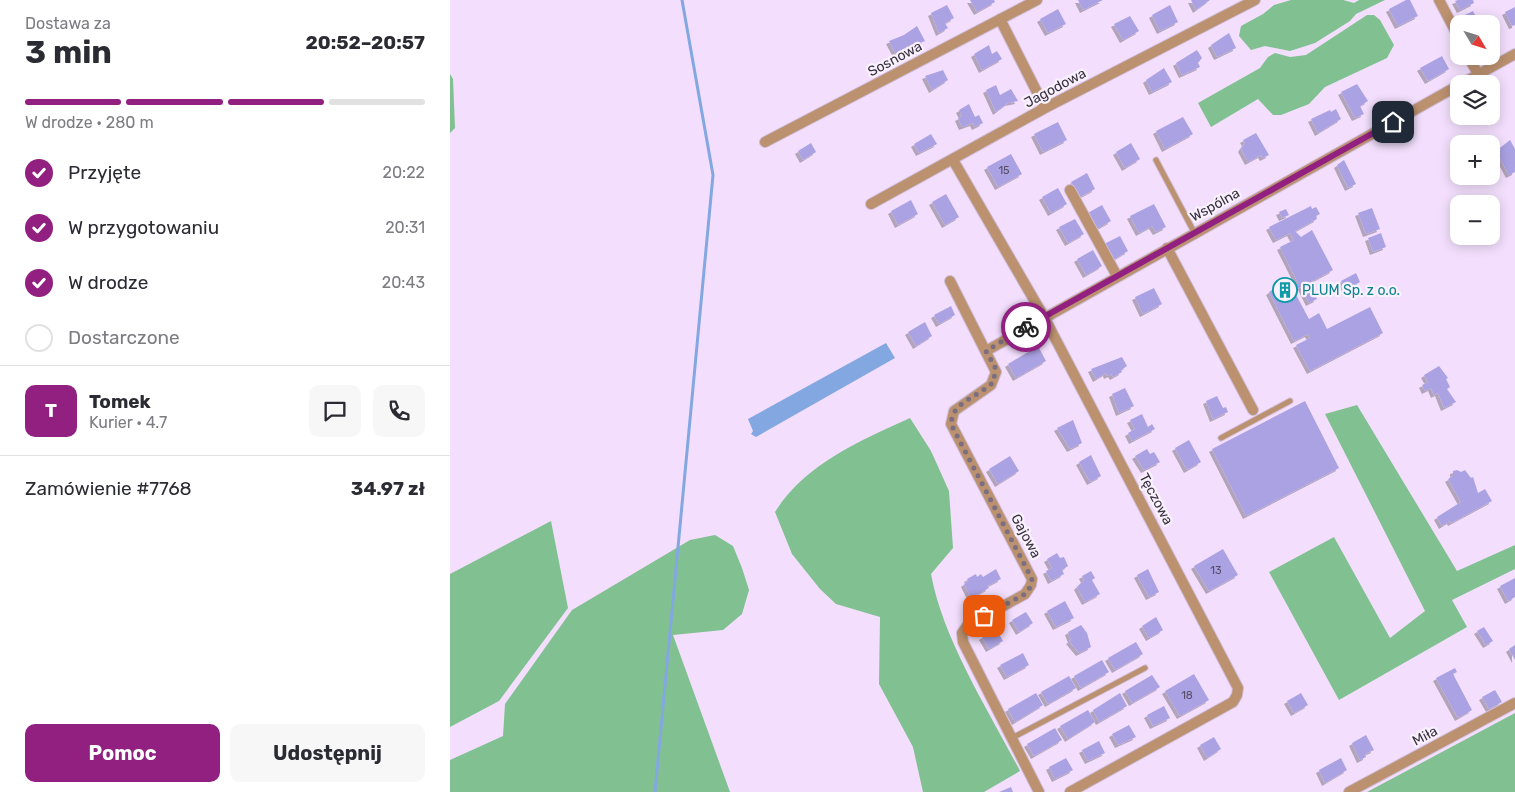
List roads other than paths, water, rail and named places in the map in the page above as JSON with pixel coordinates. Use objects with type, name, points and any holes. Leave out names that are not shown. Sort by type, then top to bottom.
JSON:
[{"type":"street","name":"Sosnowa","points":[[765,142],[1037,0]]},
{"type":"street","name":"Jagodowa","points":[[871,204],[1045,108],[1255,0]]},
{"type":"street","points":[[1439,0],[1450,21]]},
{"type":"street","points":[[1000,19],[1045,108]]},
{"type":"street","name":"Wspólna","points":[[1478,74],[1515,54]]},
{"type":"street","points":[[1473,65],[1478,74]]},
{"type":"street","name":"Wspólna","points":[[986,351],[1194,232],[1450,90]]},
{"type":"street","name":"Tęczowa","points":[[953,160],[1044,317],[1238,688],[1233,702],[1070,792]]},
{"type":"street","points":[[1070,190],[1117,276]]},
{"type":"street","points":[[1166,248],[1255,414]]},
{"type":"street","name":"Gajowa","points":[[950,281],[995,367],[994,381],[954,411],[951,424],[1032,579],[1029,590],[1025,594],[967,626],[962,638],[1039,792]]},
{"type":"street","name":"Miła","points":[[1349,792],[1515,703]]},
{"type":"lane","points":[[1156,160],[1194,232]]},
{"type":"lane","points":[[1221,438],[1255,414],[1290,401]]},
{"type":"lane","points":[[1012,738],[1145,668]]},
{"type":"water","points":[[886,343],[895,358],[756,437],[751,434],[753,431],[748,419]]},
{"type":"waterway","points":[[655,792],[713,175],[682,0]]},
{"type":"place","name":"PLUM Sp. z o.o.","points":[[1285,290]]}]
